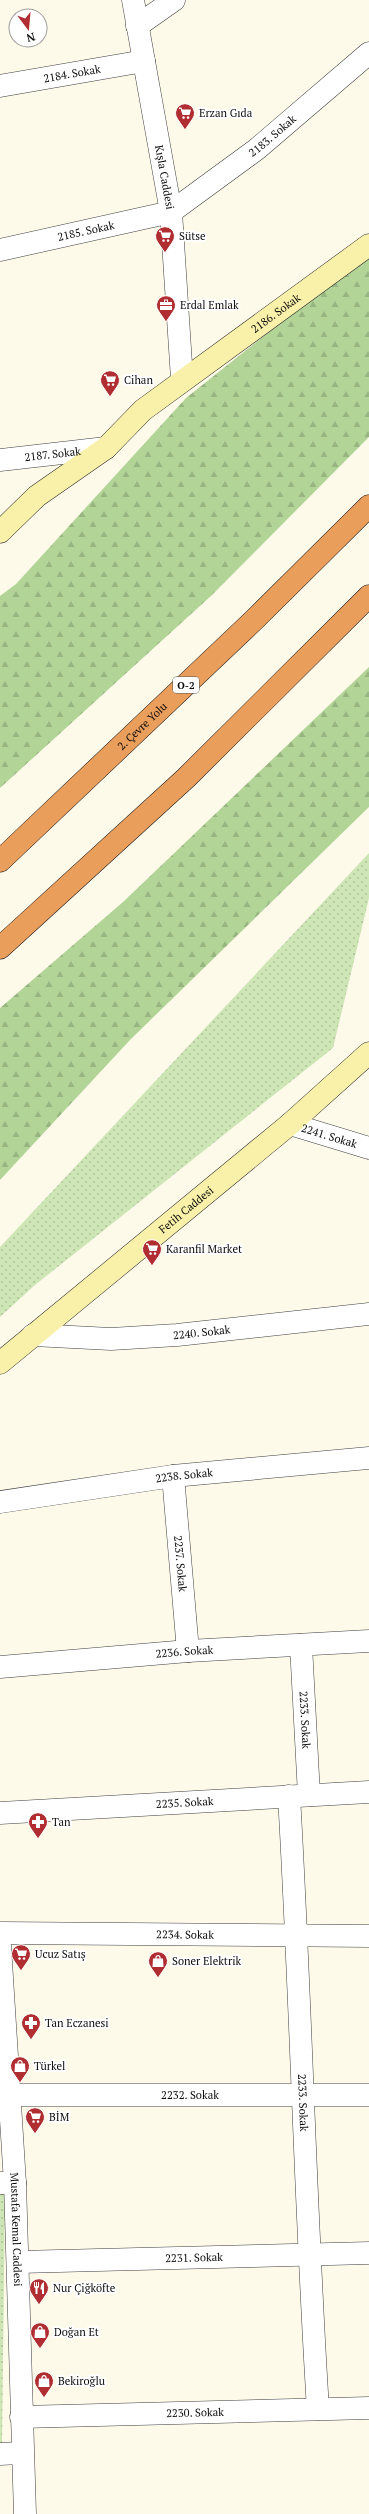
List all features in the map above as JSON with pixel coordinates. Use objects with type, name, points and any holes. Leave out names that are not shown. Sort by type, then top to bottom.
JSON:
[{"type":"highway","name":"2. Çevre Yolu","points":[[0,861],[249,625],[369,506]]},
{"type":"highway","points":[[0,948],[186,778],[369,596]]},
{"type":"main road","name":"2186. Sokak","points":[[0,532],[37,496],[106,448],[143,410],[182,379],[271,318],[369,245]]},
{"type":"main road","name":"Fetih Caddesi","points":[[0,1363],[290,1124],[369,1053]]},
{"type":"street","name":"Kışla Caddesi","points":[[133,0],[171,212],[182,379]]},
{"type":"street","points":[[137,26],[174,0]]},
{"type":"street","name":"2183. Sokak","points":[[171,212],[257,149],[369,53]]},
{"type":"street","name":"2184. Sokak","points":[[0,86],[144,61]]},
{"type":"street","name":"2185. Sokak","points":[[0,250],[171,212]]},
{"type":"street","name":"2187. Sokak","points":[[0,460],[106,448]]},
{"type":"street","name":"2241. Sokak","points":[[290,1124],[369,1148]]},
{"type":"street","name":"2240. Sokak","points":[[33,1335],[111,1339],[177,1335],[369,1314]]},
{"type":"street","name":"2238. Sokak","points":[[0,1502],[173,1476],[369,1458]]},
{"type":"street","name":"2237. Sokak","points":[[173,1476],[188,1651]]},
{"type":"street","name":"2236. Sokak","points":[[0,1667],[188,1651],[369,1641]]},
{"type":"street","name":"2233. Sokak","points":[[301,1645],[298,1936],[308,2254],[318,2409]]},
{"type":"street","name":"2235. Sokak","points":[[0,1813],[369,1792]]},
{"type":"street","name":"2234. Sokak","points":[[0,1933],[369,1936]]},
{"type":"street","name":"Mustafa Kemal Caddesi","points":[[0,1959],[8,2183],[19,2262],[21,2417],[11,2454],[25,2514]]},
{"type":"street","name":"2232. Sokak","points":[[6,2095],[369,2096]]},
{"type":"street","name":"2231. Sokak","points":[[19,2262],[369,2253]]},
{"type":"street","name":"2230. Sokak","points":[[21,2417],[369,2408]]},
{"type":"green space","points":[[369,255],[369,437],[212,595],[0,788],[0,596],[16,584],[186,398],[339,276]]},
{"type":"green space","points":[[369,667],[369,807],[130,1040],[0,1180],[0,1008],[123,902]]},
{"type":"green space","points":[[369,853],[369,898],[333,1048],[35,1285],[0,1317],[0,1247]]},
{"type":"green space","points":[[0,2193],[5,2193],[2,2446],[0,2446]]},
{"type":"place","name":"Erzan Gıda","points":[[185,130]]},
{"type":"place","name":"Sütse","points":[[165,253]]},
{"type":"place","name":"Erdal Emlak","points":[[166,322]]},
{"type":"place","name":"Cihan","points":[[110,397]]},
{"type":"place","name":"Karanfil Market","points":[[152,1266]]},
{"type":"place","name":"Tan","points":[[38,1839]]},
{"type":"place","name":"Ucuz Satış","points":[[21,1971]]},
{"type":"place","name":"Soner Elektrik","points":[[158,1978]]},
{"type":"place","name":"Tan Eczanesi","points":[[31,2040]]},
{"type":"place","name":"Türkel","points":[[20,2083]]},
{"type":"place","name":"BİM","points":[[35,2134]]},
{"type":"place","name":"Nur Çiğköfte","points":[[39,2305]]},
{"type":"place","name":"Doğan Et","points":[[40,2349]]},
{"type":"place","name":"Bekiroğlu","points":[[44,2398]]}]
